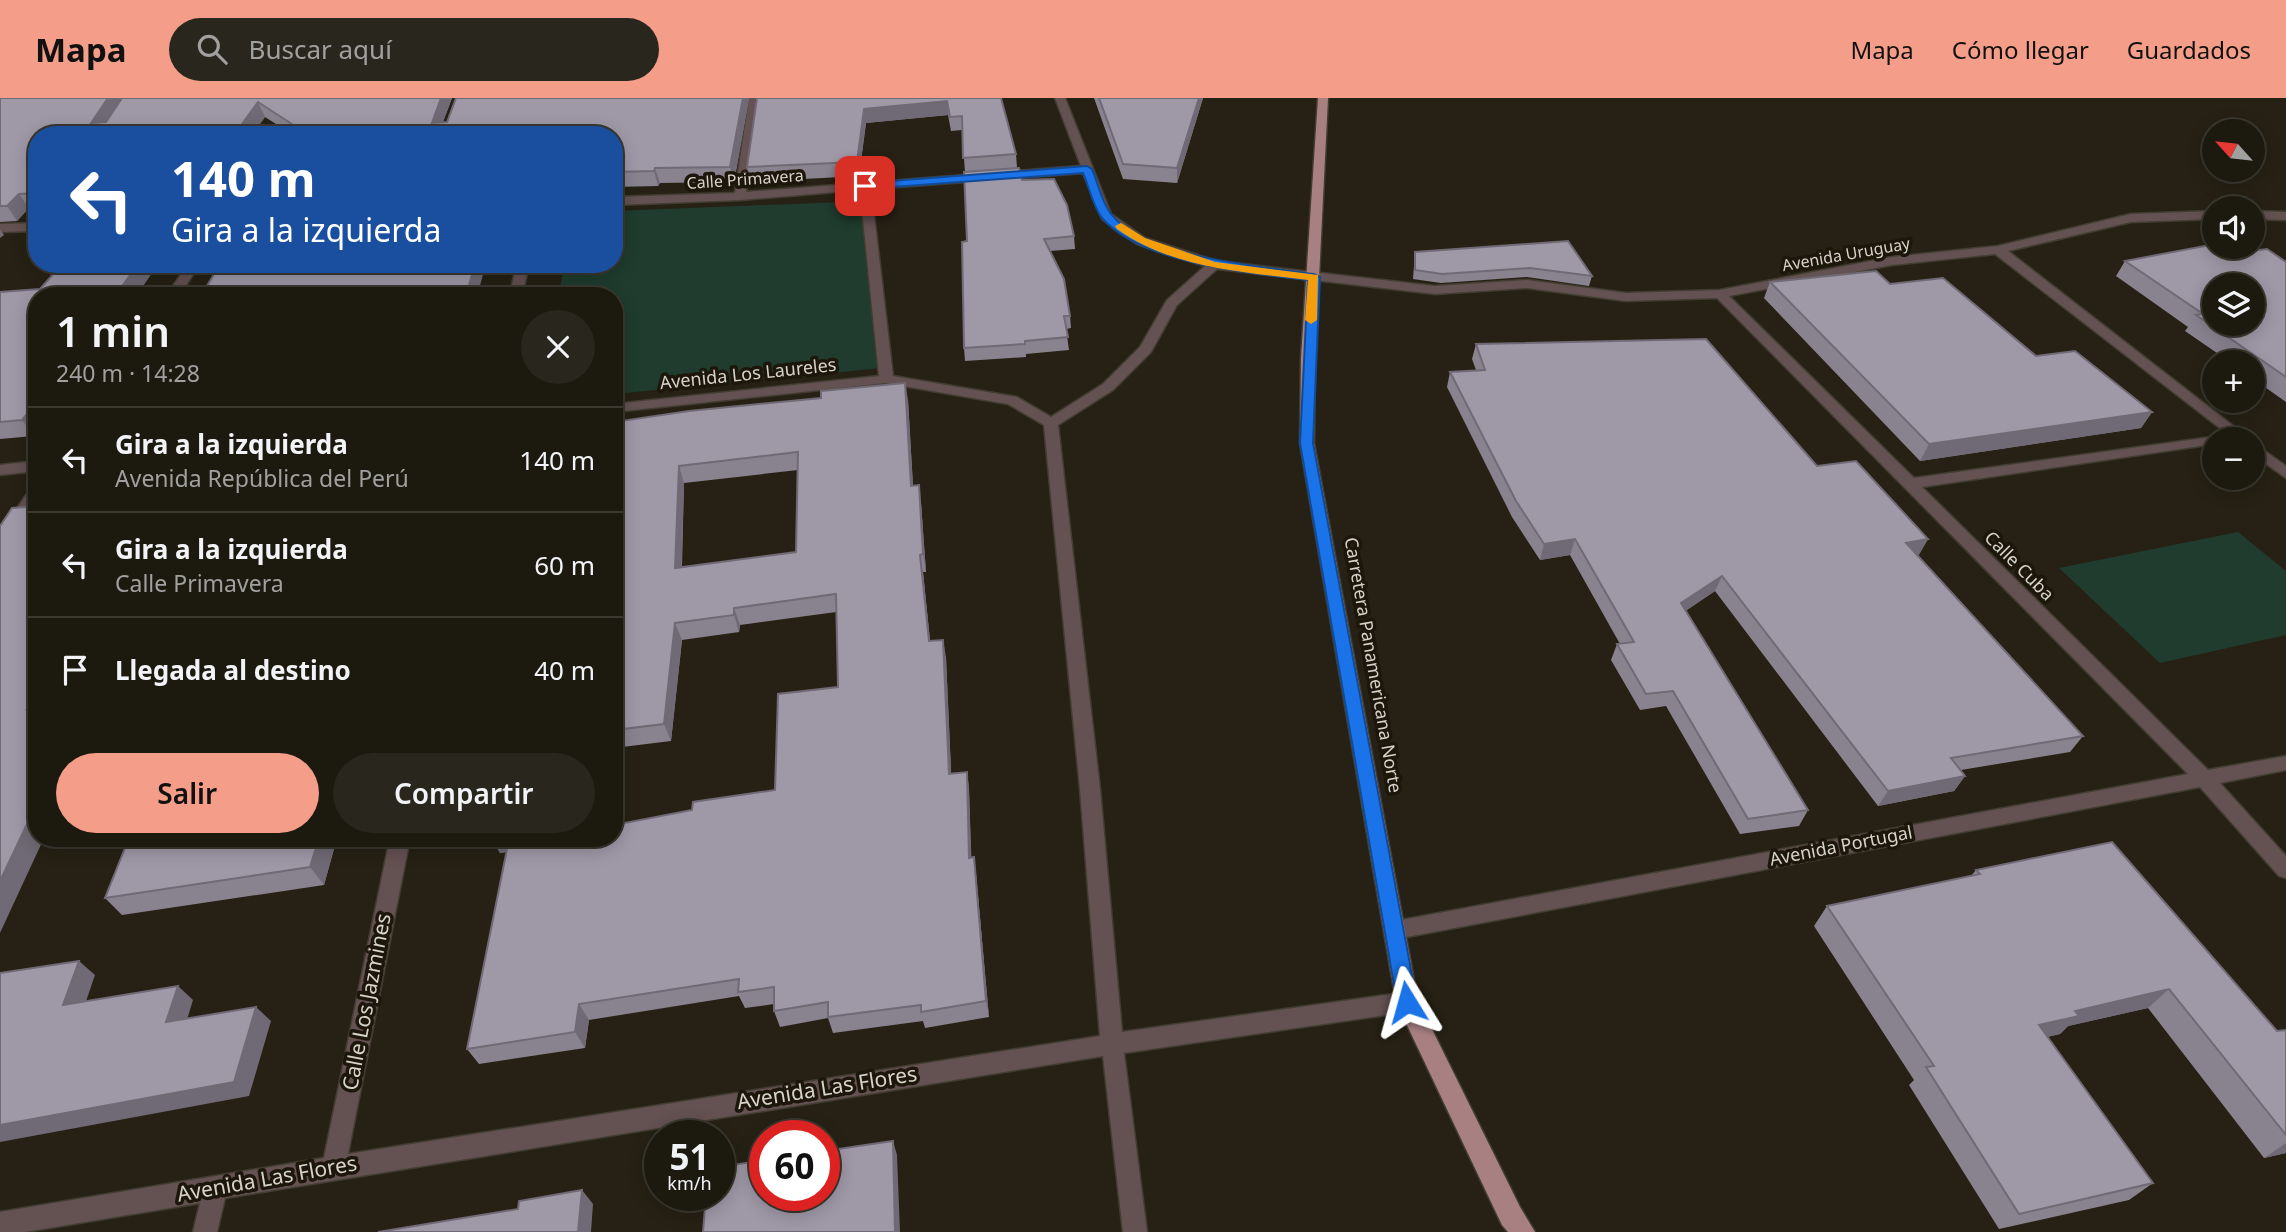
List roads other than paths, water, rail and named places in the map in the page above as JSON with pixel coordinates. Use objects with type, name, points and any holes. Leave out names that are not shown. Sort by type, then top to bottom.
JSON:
[{"type":"main road","name":"Carretera Panamericana Norte","points":[[1323,98],[1307,443],[1407,1002],[1516,1227]]},
{"type":"street","points":[[740,197],[754,98]]},
{"type":"street","name":"Avenida Uruguay","points":[[1060,98],[1106,216],[1141,241],[1214,265],[1435,290],[1527,284],[1626,297],[1720,294],[1892,261],[1998,250],[2130,218],[2202,215]]},
{"type":"street","name":"Calle Primavera","points":[[623,201],[740,197],[1087,169]]},
{"type":"street","points":[[865,186],[886,379]]},
{"type":"street","points":[[2265,215],[2286,216]]},
{"type":"street","points":[[0,228],[28,227]]},
{"type":"street","points":[[1998,250],[2227,427]]},
{"type":"street","points":[[1135,1232],[1112,1042],[1090,789],[1051,423],[1108,387],[1146,349],[1172,303],[1214,265]]},
{"type":"street","name":"Calle Cuba","points":[[1720,294],[2204,778],[2286,870]]},
{"type":"street","name":"Avenida Los Laureles","points":[[623,407],[886,379],[1012,400],[1051,423]]},
{"type":"street","points":[[1909,484],[2202,441]]},
{"type":"street","points":[[2265,457],[2286,473]]},
{"type":"street","points":[[0,470],[28,467]]},
{"type":"street","points":[[0,546],[28,503]]},
{"type":"street","name":"Avenida Portugal","points":[[1396,930],[2286,763]]},
{"type":"street","name":"Calle Los Jazmines","points":[[334,1167],[398,847]]},
{"type":"street","name":"Avenida Las Flores","points":[[0,1224],[334,1167],[1112,1042],[1407,1002]]},
{"type":"street","points":[[205,1232],[215,1188]]}]
